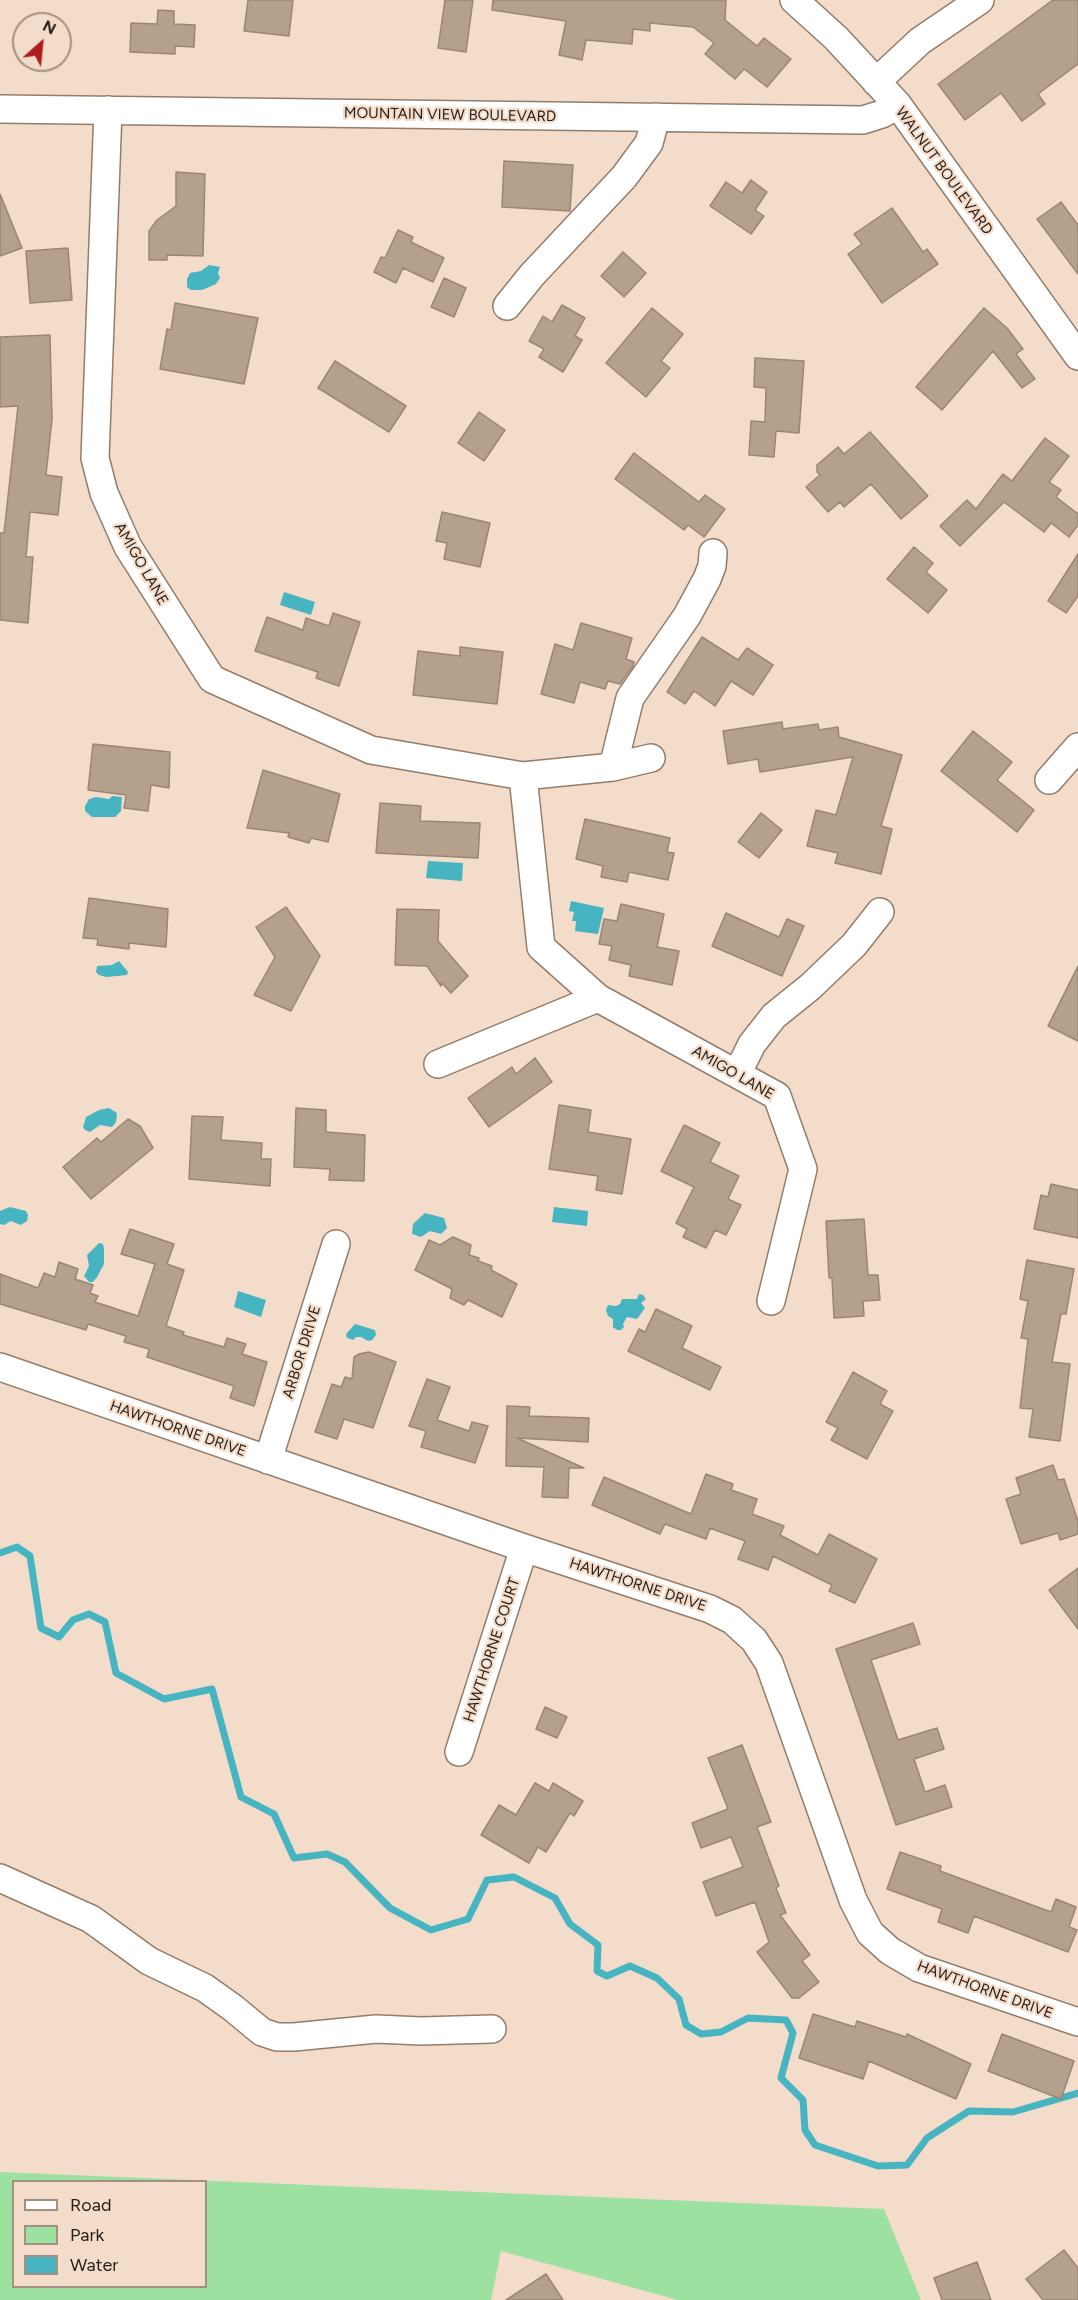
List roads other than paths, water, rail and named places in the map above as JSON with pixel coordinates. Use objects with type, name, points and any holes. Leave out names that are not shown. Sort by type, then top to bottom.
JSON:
[{"type":"street","name":"WALNUT BOULEVARD","points":[[794,0],[836,38],[898,105],[1078,356]]},
{"type":"street","points":[[876,81],[920,40],[980,0]]},
{"type":"street","name":"MOUNTAIN VIEW BOULEVARD","points":[[0,109],[863,120],[882,114],[898,105]]},
{"type":"street","name":"AMIGO LANE","points":[[108,110],[95,458],[104,493],[128,547],[212,679],[371,750],[523,776],[613,767],[651,758]]},
{"type":"street","points":[[507,306],[532,275],[624,177],[649,143],[656,117]]},
{"type":"street","points":[[613,767],[630,698],[687,616],[712,566],[714,553]]},
{"type":"street","points":[[1049,780],[1078,747]]},
{"type":"street","name":"AMIGO LANE","points":[[523,776],[541,947],[597,999],[777,1096],[803,1169],[771,1301]]},
{"type":"street","points":[[737,1074],[752,1044],[774,1016],[810,987],[854,945],[880,912]]},
{"type":"street","points":[[438,1064],[597,999]]},
{"type":"street","name":"ARBOR DRIVE","points":[[268,1460],[336,1244]]},
{"type":"street","name":"HAWTHORNE DRIVE","points":[[0,1367],[524,1548],[710,1609],[732,1620],[754,1640],[769,1663],[853,1900],[870,1933],[890,1952],[919,1968],[1078,2022]]},
{"type":"street","name":"HAWTHORNE COURT","points":[[459,1752],[524,1548]]},
{"type":"street","points":[[0,1878],[91,1919],[149,1961],[205,1988],[262,2032],[277,2037],[376,2029],[422,2031],[492,2029]]},
{"type":"water","points":[[209,265],[220,267],[218,273],[220,278],[216,284],[202,290],[191,290],[187,287],[190,273],[201,271]]},
{"type":"water","points":[[284,592],[315,602],[311,615],[280,605]]},
{"type":"water","points":[[112,796],[122,797],[121,811],[115,817],[92,817],[85,811],[89,799],[96,797],[109,799]]},
{"type":"water","points":[[428,861],[463,863],[462,881],[426,878]]},
{"type":"water","points":[[571,901],[604,908],[598,934],[575,931],[576,921],[572,921],[574,912],[569,911]]},
{"type":"water","points":[[119,961],[128,972],[127,975],[106,977],[96,972],[97,966],[112,965]]},
{"type":"water","points":[[109,1108],[117,1113],[116,1122],[112,1127],[100,1125],[90,1132],[85,1130],[83,1127],[86,1117]]},
{"type":"water","points":[[10,1207],[26,1211],[27,1221],[21,1225],[11,1221],[4,1225],[0,1224],[0,1211]]},
{"type":"water","points":[[554,1207],[588,1211],[587,1226],[552,1222]]},
{"type":"water","points":[[425,1213],[444,1218],[447,1228],[441,1234],[430,1231],[421,1237],[412,1234],[413,1224]]},
{"type":"water","points":[[99,1243],[103,1244],[104,1264],[93,1282],[89,1282],[84,1276],[89,1266],[87,1255]]},
{"type":"water","points":[[238,1291],[266,1300],[261,1317],[234,1307]]},
{"type":"water","points":[[639,1294],[646,1299],[641,1303],[645,1308],[637,1319],[627,1317],[623,1324],[624,1327],[617,1330],[613,1327],[613,1319],[608,1316],[606,1310],[608,1305],[616,1306],[622,1299],[637,1299]]},
{"type":"water","points":[[355,1324],[375,1330],[376,1335],[368,1341],[361,1337],[353,1340],[347,1338],[346,1334]]},
{"type":"waterway","points":[[0,1553],[17,1547],[30,1556],[41,1628],[59,1637],[73,1620],[89,1614],[105,1622],[116,1673],[164,1699],[212,1689],[241,1797],[274,1814],[294,1858],[327,1854],[345,1862],[390,1908],[431,1930],[468,1919],[487,1880],[514,1877],[555,1898],[570,1924],[598,1945],[597,1971],[607,1976],[630,1966],[657,1978],[679,1999],[686,2025],[701,2034],[721,2032],[748,2018],[786,2020],[793,2033],[781,2078],[803,2100],[805,2130],[815,2145],[878,2166],[907,2165],[927,2138],[969,2111],[1013,2112],[1078,2093]]}]
